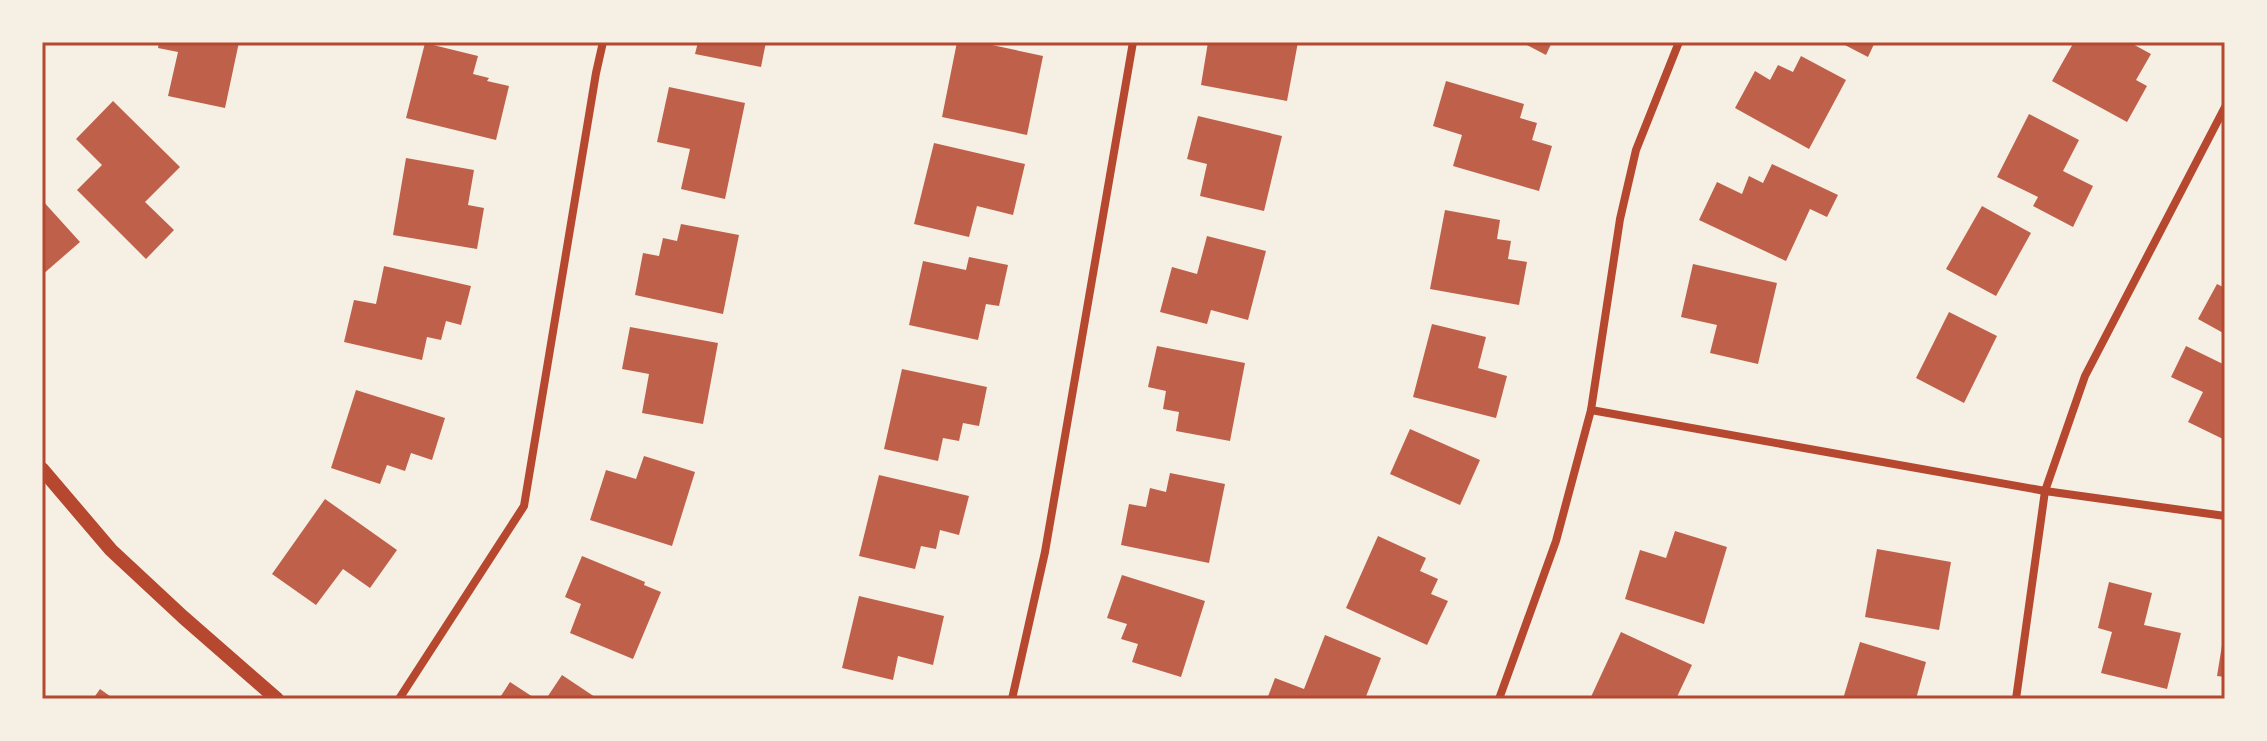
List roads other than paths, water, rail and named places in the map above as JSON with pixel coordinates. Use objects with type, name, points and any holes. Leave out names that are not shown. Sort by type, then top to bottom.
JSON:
[{"type":"street","points":[[399,699],[524,506],[603,42]]},
{"type":"street","points":[[1012,699],[1045,552],[1133,42]]},
{"type":"street","points":[[1499,699],[1556,541],[1591,410],[1620,219],[1636,150],[1679,42]]},
{"type":"street","points":[[2016,699],[2045,491],[2085,376],[2225,107]]},
{"type":"street","points":[[1591,410],[2045,491],[2225,516]]},
{"type":"street","points":[[42,469],[111,550],[277,699]]}]
